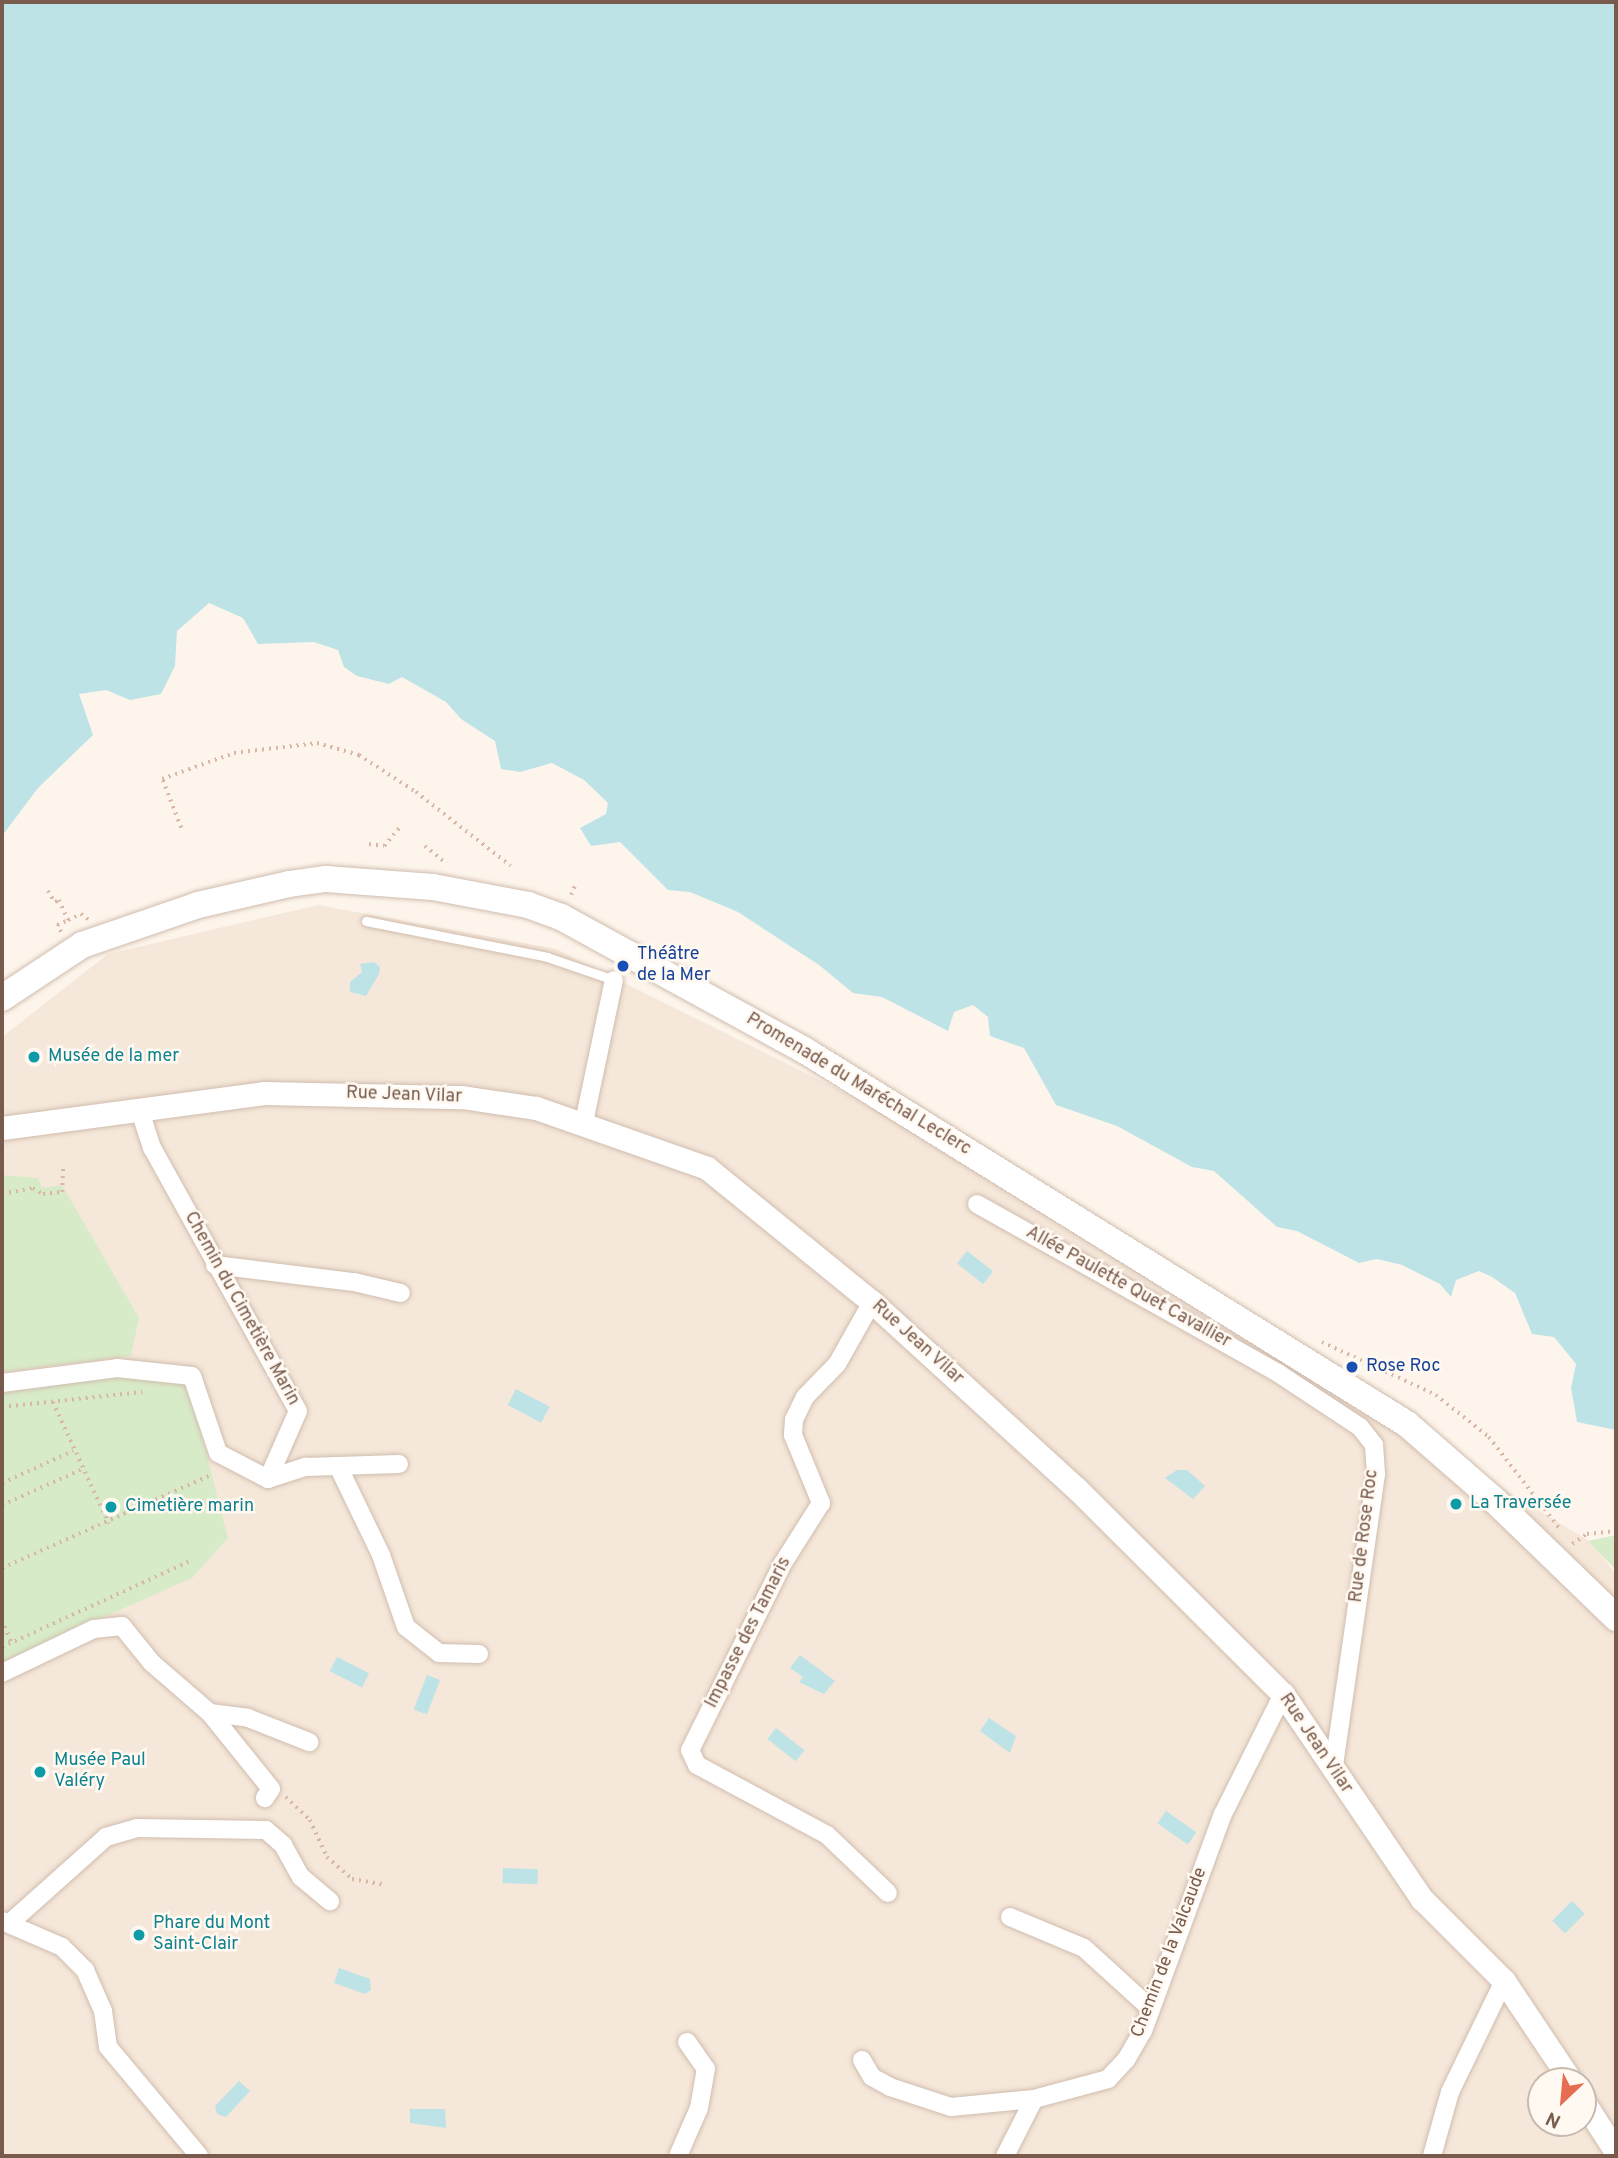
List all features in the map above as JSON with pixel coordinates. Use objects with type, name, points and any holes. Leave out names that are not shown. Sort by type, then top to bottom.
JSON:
[{"type":"main road","name":"Promenade du Maréchal Leclerc","points":[[2,998],[82,945],[198,905],[289,884],[376,881],[433,887],[528,905],[601,936],[803,1050],[1293,1351],[1428,1441],[1616,1618]]},
{"type":"street","points":[[584,1122],[614,980]]},
{"type":"street","name":"Rue Jean Vilar","points":[[2,1128],[264,1093],[382,1093],[487,1100],[536,1108],[584,1122],[707,1168],[872,1302],[1077,1489],[1283,1694],[1422,1899],[1504,1981],[1562,2067]]},
{"type":"street","name":"Chemin du Cimetière Marin","points":[[139,1108],[152,1148],[298,1411],[268,1479]]},
{"type":"street","name":"Allée Paulette Quet Cavallier","points":[[977,1204],[1278,1373]]},
{"type":"street","points":[[215,1265],[354,1282],[401,1293]]},
{"type":"street","name":"Impasse des Tamaris","points":[[872,1302],[837,1364],[806,1397],[794,1419],[793,1435],[821,1503],[783,1563],[690,1751],[697,1765],[827,1835],[888,1893]]},
{"type":"street","points":[[1278,1373],[1293,1351]]},
{"type":"street","points":[[2,1383],[117,1368],[192,1376],[218,1453],[268,1479],[306,1467],[399,1464]]},
{"type":"street","name":"Rue de Rose Roc","points":[[1278,1373],[1360,1427],[1374,1445],[1376,1474],[1334,1772]]},
{"type":"street","points":[[338,1466],[381,1555],[406,1627],[439,1653],[479,1654]]},
{"type":"street","points":[[2,1672],[94,1629],[122,1626],[152,1663],[210,1713],[273,1793]]},
{"type":"street","name":"Chemin de la Valcaude","points":[[862,2060],[872,2077],[881,2082],[951,2107],[1034,2099],[1108,2079],[1126,2060],[1150,2008],[1223,1814],[1283,1694]]},
{"type":"street","points":[[210,1713],[248,1718],[309,1742]]},
{"type":"street","points":[[199,2156],[108,2047],[103,2011],[85,1970],[62,1947],[6,1922],[106,1837],[137,1828],[266,1830],[283,1845],[301,1877],[330,1901]]},
{"type":"street","points":[[1010,1917],[1084,1948],[1150,2008]]},
{"type":"street","points":[[1432,2156],[1450,2092],[1504,1981]]},
{"type":"street","points":[[678,2156],[699,2108],[706,2069],[687,2042]]},
{"type":"street","points":[[1004,2156],[1034,2099]]},
{"type":"street","points":[[1597,2123],[1616,2152]]},
{"type":"lane","points":[[366,920],[547,957],[614,980]]},
{"type":"path","points":[[181,828],[162,779],[234,753],[317,743],[359,755],[416,792],[511,866]]},
{"type":"path","points":[[369,844],[384,846],[400,827]]},
{"type":"path","points":[[425,846],[447,863]]},
{"type":"path","points":[[569,898],[575,885]]},
{"type":"path","points":[[48,891],[55,902],[59,900],[68,920]]},
{"type":"path","points":[[57,925],[81,914],[88,919]]},
{"type":"path","points":[[2,1194],[33,1188],[43,1194],[62,1192],[63,1168]]},
{"type":"path","points":[[2,1407],[124,1391],[147,1392]]},
{"type":"path","points":[[53,1402],[109,1524]]},
{"type":"path","points":[[2,1483],[74,1451]]},
{"type":"path","points":[[2,1505],[83,1469]]},
{"type":"path","points":[[2,1568],[109,1524],[211,1475]]},
{"type":"path","points":[[1572,1544],[1587,1534],[1616,1531]]},
{"type":"path","points":[[2,1647],[190,1561]]},
{"type":"path","points":[[2,1620],[12,1643]]},
{"type":"path","points":[[273,1793],[310,1820],[327,1857],[352,1879],[386,1885]]},
{"type":"shaded area","points":[[318,905],[556,949],[852,1096],[1591,1542],[1616,1574],[1616,2156],[2,2156],[2,1037],[108,954]]},
{"type":"green space","points":[[2,1175],[38,1178],[42,1188],[62,1185],[139,1318],[131,1356],[2,1372]]},
{"type":"green space","name":"Cimetière marin","points":[[121,1375],[188,1382],[228,1538],[192,1578],[2,1662],[2,1393]]},
{"type":"green space","points":[[1616,1535],[1616,1570],[1588,1541]]},
{"type":"water","points":[[2,2],[1616,2],[1616,1430],[1577,1422],[1571,1388],[1576,1364],[1554,1337],[1532,1334],[1515,1293],[1492,1277],[1479,1271],[1456,1280],[1451,1297],[1440,1284],[1402,1265],[1377,1259],[1359,1263],[1297,1231],[1277,1227],[1214,1171],[1192,1167],[1117,1126],[1056,1105],[1024,1048],[990,1036],[988,1017],[973,1005],[954,1012],[948,1031],[882,997],[853,993],[819,965],[738,912],[690,892],[668,890],[620,842],[591,846],[580,828],[606,814],[608,803],[584,780],[552,763],[520,772],[501,769],[495,741],[461,719],[446,702],[402,677],[389,684],[357,676],[344,667],[338,650],[314,642],[258,644],[243,618],[209,603],[177,631],[175,666],[161,694],[130,700],[106,690],[79,694],[93,735],[38,788],[2,836]]},
{"type":"water","points":[[374,962],[380,967],[379,974],[366,996],[350,992],[350,982],[362,972],[360,964]]},
{"type":"water","points":[[967,1251],[993,1271],[983,1284],[957,1264]]},
{"type":"water","points":[[516,1389],[550,1407],[541,1423],[508,1405]]},
{"type":"water","points":[[1177,1470],[1187,1470],[1205,1486],[1193,1499],[1165,1478]]},
{"type":"water","points":[[800,1655],[835,1681],[824,1694],[799,1682],[803,1677],[790,1668]]},
{"type":"water","points":[[337,1657],[369,1673],[362,1688],[330,1671]]},
{"type":"water","points":[[427,1675],[440,1680],[427,1715],[414,1710]]},
{"type":"water","points":[[989,1718],[1016,1736],[1010,1753],[980,1731]]},
{"type":"water","points":[[776,1728],[804,1750],[796,1761],[767,1739]]},
{"type":"water","points":[[1166,1811],[1196,1832],[1188,1845],[1157,1823]]},
{"type":"water","points":[[503,1868],[538,1869],[537,1884],[502,1883]]},
{"type":"water","points":[[1572,1901],[1585,1914],[1565,1934],[1552,1921]]},
{"type":"water","points":[[339,1968],[370,1979],[371,1990],[365,1994],[334,1983]]},
{"type":"water","points":[[239,2081],[250,2091],[226,2117],[217,2114],[215,2106]]},
{"type":"water","points":[[410,2109],[445,2109],[446,2128],[410,2123]]},
{"type":"place","name":"Théâtre de la Mer","points":[[623,966]]},
{"type":"place","name":"Musée de la mer","points":[[34,1057]]},
{"type":"place","name":"Rose Roc","points":[[1352,1367]]},
{"type":"place","name":"La Traversée","points":[[1456,1504]]},
{"type":"place","name":"Cimetière marin","points":[[111,1507]]},
{"type":"place","name":"Musée Paul Valéry","points":[[40,1772]]},
{"type":"place","name":"Phare du Mont Saint-Clair","points":[[139,1935]]}]
